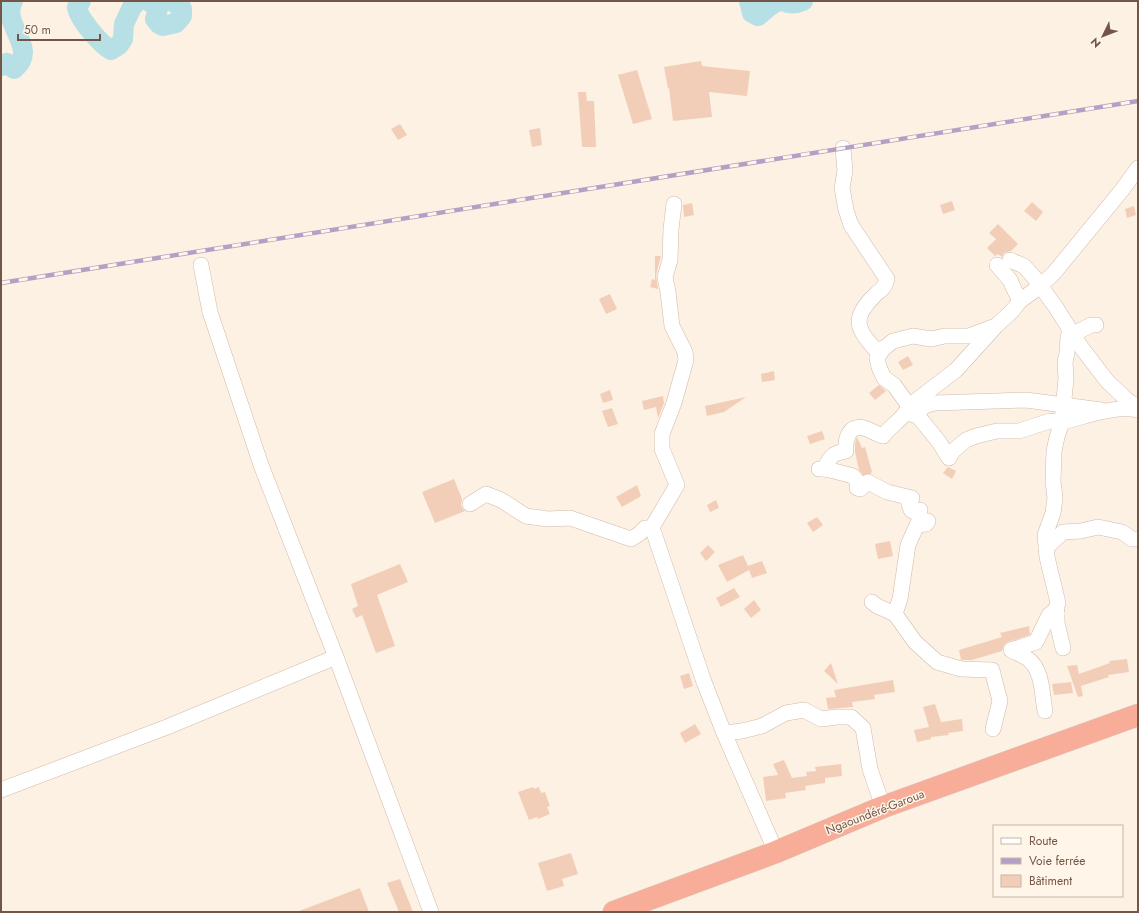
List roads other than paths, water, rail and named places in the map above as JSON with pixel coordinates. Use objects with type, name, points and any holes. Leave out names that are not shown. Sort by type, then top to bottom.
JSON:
[{"type":"highway","name":"Ngaoundéré-Garoua","points":[[614,912],[776,852],[884,808],[1138,715]]},
{"type":"street","points":[[843,148],[845,171],[842,188],[846,210],[851,225],[886,279],[884,287],[863,308],[858,318],[861,332],[868,342],[875,350],[883,349]]},
{"type":"street","points":[[895,614],[900,599],[908,545],[917,525],[926,524],[928,521],[919,519],[918,513],[920,510],[915,512],[911,510],[909,504],[912,498],[887,492],[868,482],[860,489],[857,488],[858,482],[854,476],[822,469],[835,453],[846,451],[846,444],[850,430],[853,428],[862,427],[883,436],[889,428],[911,412],[956,370],[1020,301],[1054,273],[1122,190],[1138,168]]},
{"type":"street","points":[[651,529],[677,485],[662,449],[662,434],[674,403],[686,360],[685,352],[672,326],[665,277],[670,260],[671,229],[674,204]]},
{"type":"street","points":[[1020,301],[1003,263],[1024,266],[1055,306],[1072,334],[1107,381],[1138,409]]},
{"type":"street","points":[[201,265],[210,312],[261,465],[336,657],[432,912]]},
{"type":"street","points":[[1063,648],[1057,623],[1056,608],[1058,602],[1046,548],[1045,535],[1053,513],[1055,498],[1053,481],[1054,451],[1062,422],[1061,418],[1066,406],[1064,399],[1066,379],[1064,362],[1067,353],[1068,337],[1096,324]]},
{"type":"street","points":[[996,326],[969,336],[945,336],[931,339],[913,336],[893,341],[883,349],[877,358],[884,378],[894,385],[911,412],[939,442],[949,458],[953,451],[966,440],[976,436],[997,431],[1020,431],[1050,421],[1062,422],[1130,408],[1138,409]]},
{"type":"street","points":[[911,412],[919,411],[923,406],[935,403],[1026,400],[1108,412]]},
{"type":"street","points":[[470,504],[486,494],[501,500],[526,516],[548,519],[570,518],[631,538],[639,534],[645,528],[651,529],[654,533],[704,682],[724,733],[776,852]]},
{"type":"street","points":[[1046,548],[1063,532],[1081,531],[1098,527],[1122,532],[1132,539],[1138,539]]},
{"type":"street","points":[[872,602],[877,606],[895,614],[915,642],[937,662],[960,669],[992,670],[1000,701],[993,729]]},
{"type":"street","points":[[1045,712],[1040,680],[1035,666],[1028,659],[1011,650],[1036,642],[1049,615],[1054,612],[1057,613]]},
{"type":"street","points":[[1,790],[167,727],[336,657]]},
{"type":"street","points":[[724,733],[742,731],[762,726],[786,713],[804,710],[821,719],[851,717],[863,728],[870,769],[884,808]]},
{"type":"waterway","points":[[1,66],[7,63],[14,69],[21,61],[23,53],[22,45],[11,19],[10,10],[13,1]]},
{"type":"waterway","points":[[81,1],[77,7],[81,18],[96,37],[111,50],[119,45],[123,39],[124,24],[132,7],[138,1]]},
{"type":"waterway","points":[[149,1],[158,9],[155,19],[163,26],[176,23],[182,16],[182,9],[179,3],[176,4],[172,1]]},
{"type":"waterway","points":[[749,1],[752,13],[758,16],[778,2],[783,1],[788,3],[797,3],[803,1]]},
{"type":"railway","points":[[1,283],[1138,101]]}]
